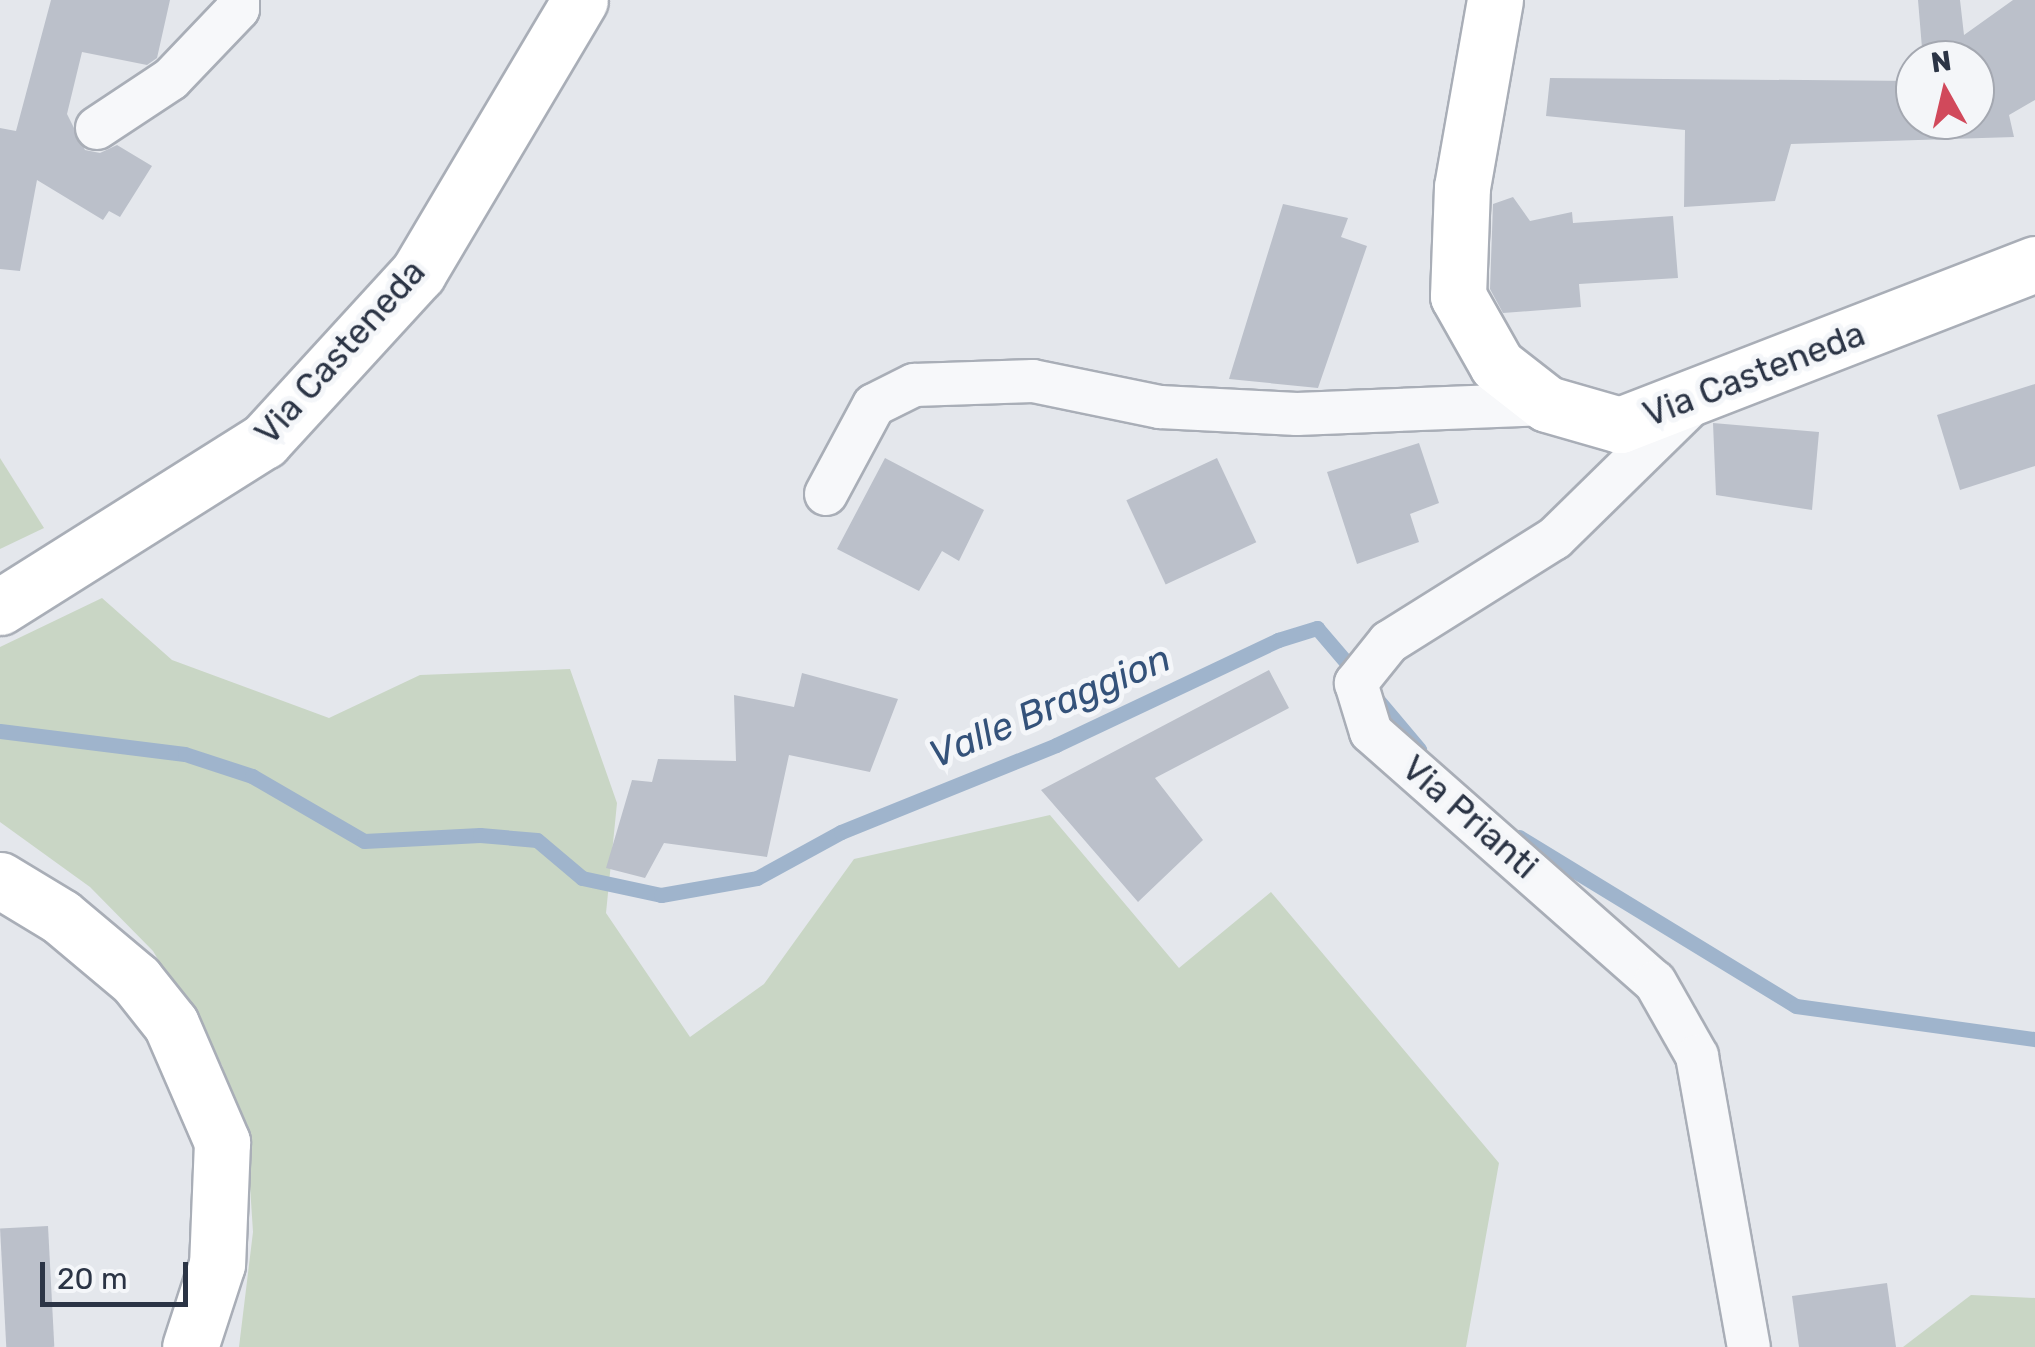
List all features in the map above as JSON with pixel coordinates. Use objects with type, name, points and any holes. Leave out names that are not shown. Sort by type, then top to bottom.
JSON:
[{"type":"street","points":[[97,128],[171,79],[238,9],[238,0]]},
{"type":"street","name":"Via Casteneda","points":[[0,607],[264,442],[418,274],[580,0]]},
{"type":"street","name":"Via Casteneda","points":[[1495,0],[1462,187],[1458,296],[1497,365],[1548,404],[1620,424],[1697,400],[2035,264]]},
{"type":"street","points":[[826,494],[874,405],[914,385],[1034,381],[1094,388],[1160,407],[1297,414],[1548,404]]},
{"type":"street","name":"Via Prianti","points":[[1697,400],[1555,538],[1390,642],[1356,683],[1371,732],[1655,982],[1697,1056],[1750,1347]]},
{"type":"street","points":[[0,880],[61,917],[136,980],[171,1024],[222,1142],[217,1264],[190,1347]]},
{"type":"green space","points":[[0,458],[44,528],[0,549]]},
{"type":"green space","points":[[102,598],[172,660],[329,718],[420,675],[570,669],[617,803],[606,913],[690,1037],[764,984],[854,859],[1050,815],[1179,968],[1271,892],[1499,1163],[1466,1347],[239,1347],[253,1232],[247,1140],[222,1065],[153,951],[90,887],[0,822],[0,647]]},
{"type":"green space","points":[[1971,1295],[2035,1298],[2035,1347],[1903,1347]]},
{"type":"building","points":[[51,0],[170,0],[157,58],[147,65],[82,52],[67,114],[85,150],[100,153],[117,145],[152,166],[120,217],[109,211],[103,220],[37,180],[20,271],[0,269],[0,128],[16,131]]},
{"type":"building","points":[[1918,0],[1960,0],[1964,35],[2013,0],[2035,0],[2035,100],[2009,115],[2014,137],[1995,138],[1995,40],[1921,40]]},
{"type":"building","points":[[1550,78],[1895,81],[1895,140],[1918,140],[1791,144],[1775,201],[1684,207],[1685,130],[1546,116]]},
{"type":"building","points":[[1513,197],[1530,221],[1572,212],[1573,223],[1673,216],[1678,278],[1579,284],[1581,307],[1503,313],[1490,289],[1493,204]]},
{"type":"building","points":[[1283,204],[1348,218],[1341,237],[1367,246],[1318,388],[1229,379]]},
{"type":"building","points":[[2035,384],[2035,466],[1960,490],[1937,415]]},
{"type":"building","points":[[1713,423],[1819,432],[1812,510],[1716,495]]},
{"type":"building","points":[[1419,443],[1439,503],[1410,514],[1419,542],[1357,564],[1327,472]]},
{"type":"building","points":[[885,458],[984,510],[959,561],[942,551],[919,591],[837,549]]},
{"type":"building","points":[[1217,458],[1256,542],[1166,585],[1126,500]]},
{"type":"building","points":[[1269,670],[1289,708],[1155,778],[1203,840],[1138,902],[1041,790]]},
{"type":"building","points":[[802,673],[898,699],[870,772],[789,755],[767,857],[664,843],[645,878],[606,868],[632,780],[652,782],[658,759],[736,761],[734,695],[794,707]]},
{"type":"building","points":[[48,1226],[54,1347],[6,1347],[0,1229]]},
{"type":"building","points":[[1887,1283],[1896,1347],[1799,1347],[1792,1296]]},
{"type":"waterway","name":"Valle Braggion","points":[[0,731],[185,754],[252,776],[364,841],[480,835],[537,840],[582,878],[661,895],[757,878],[841,832],[1056,745],[1278,640],[1317,628],[1358,676]]},
{"type":"waterway","name":"Valle Braggion","points":[[1376,698],[1419,749]]},
{"type":"waterway","name":"Valle Braggion","points":[[1519,837],[1796,1006],[2035,1039]]}]
